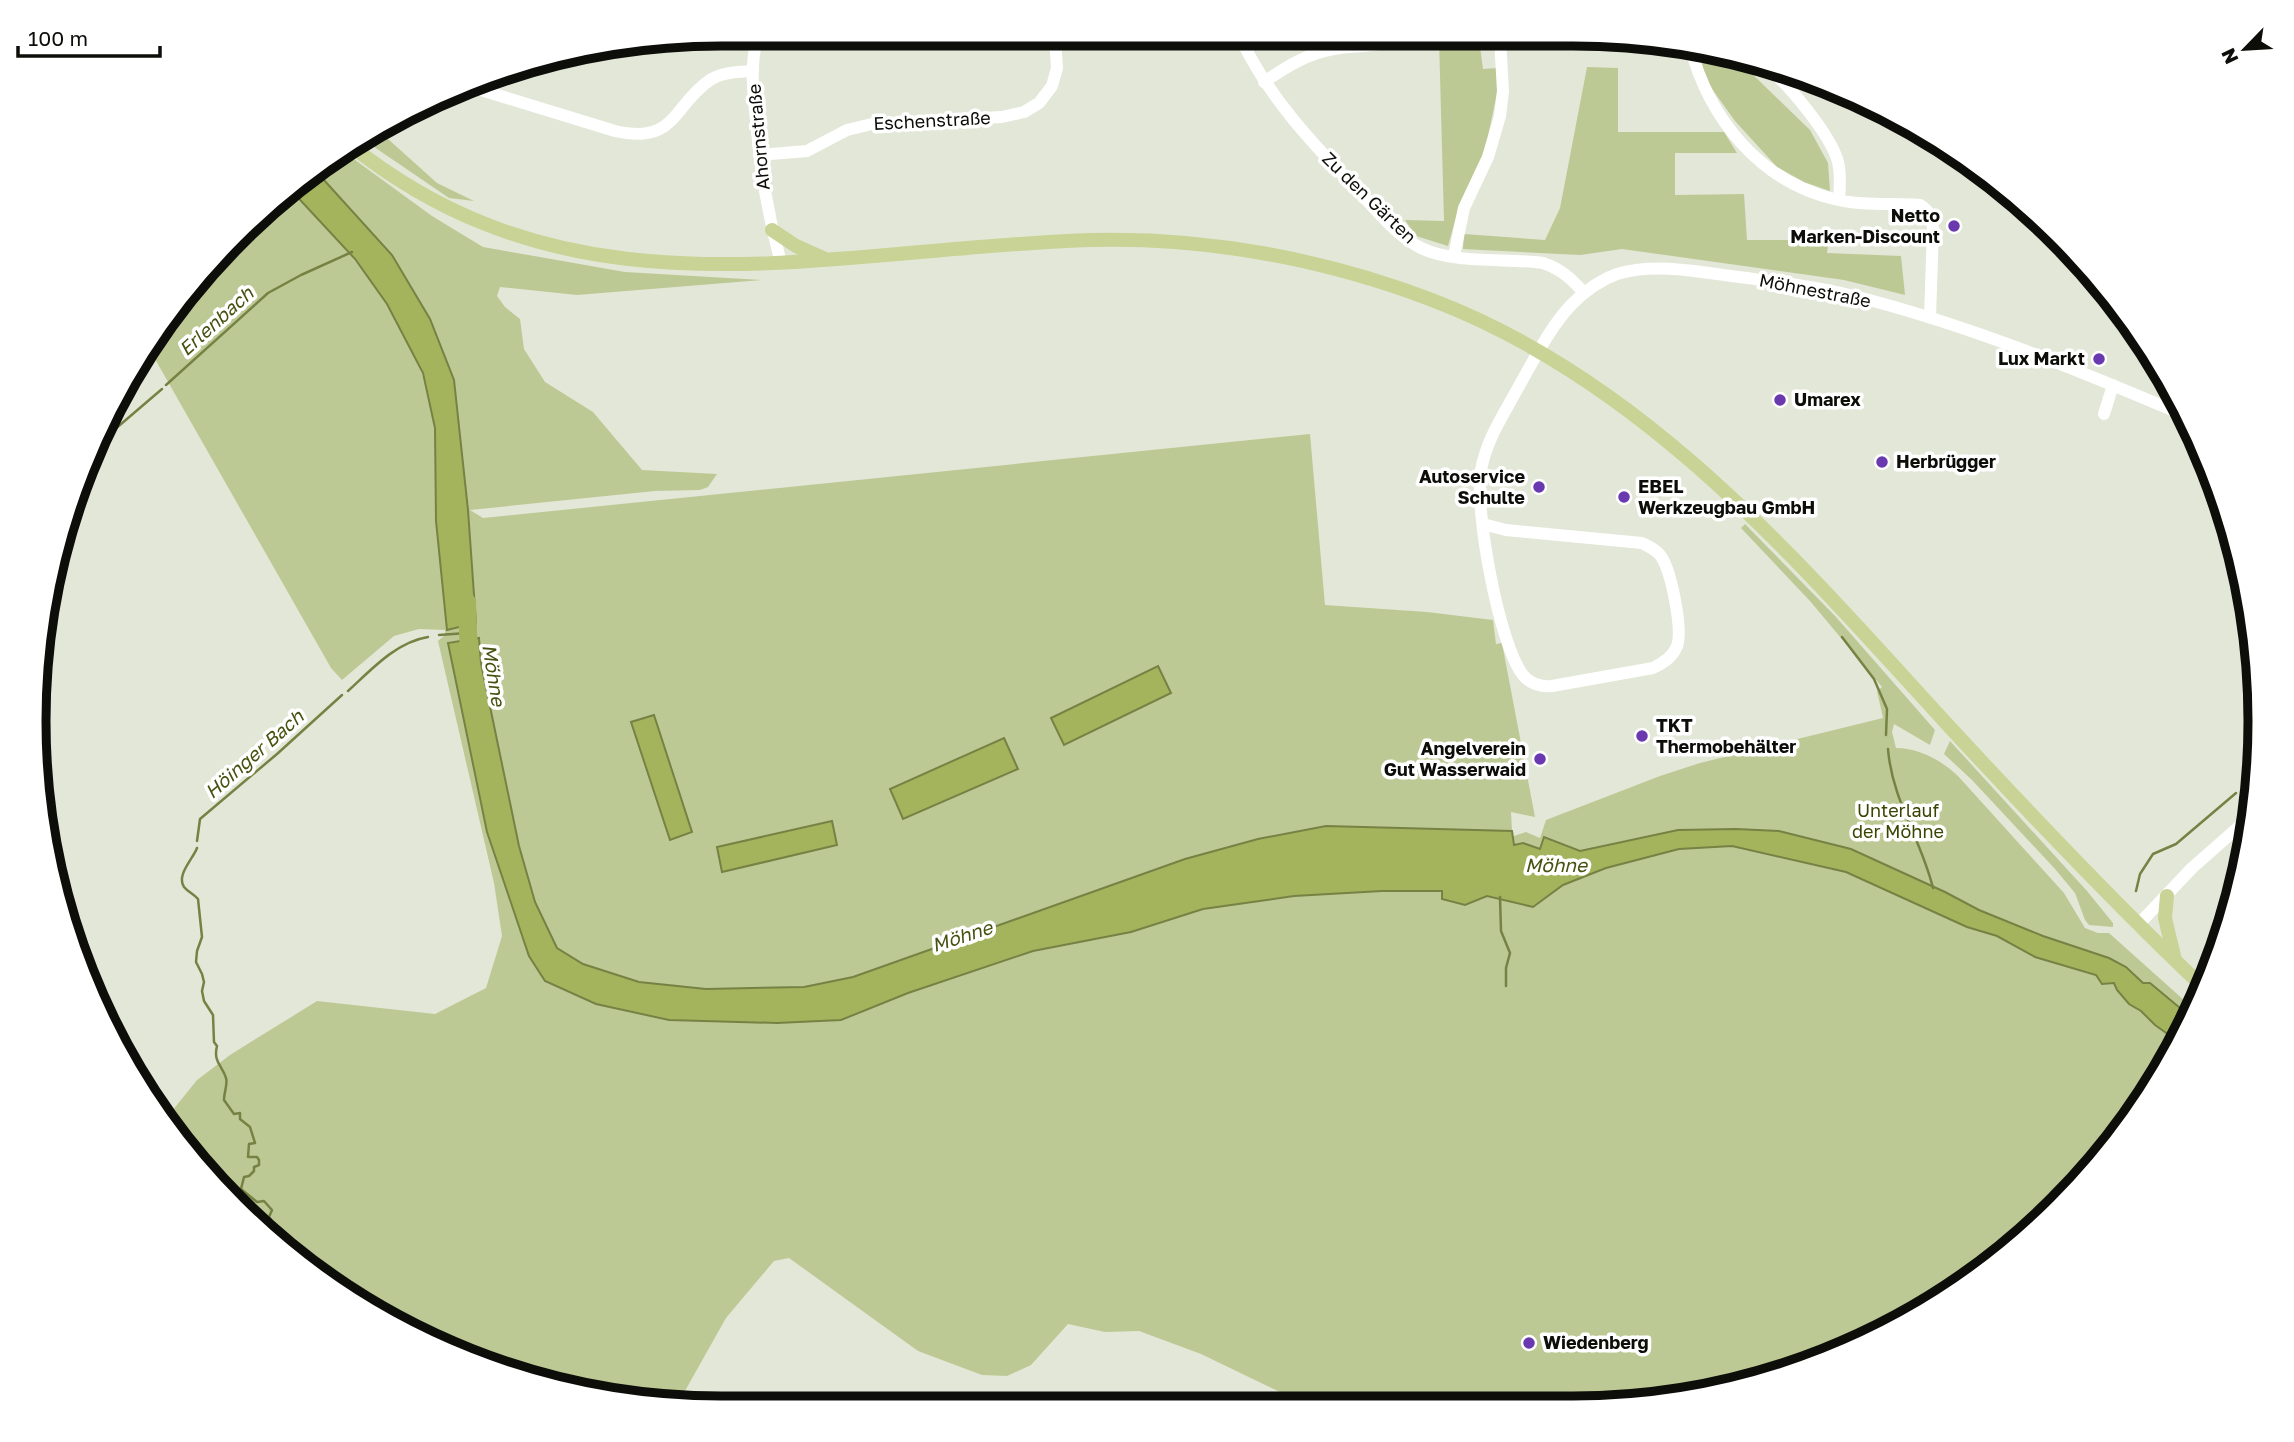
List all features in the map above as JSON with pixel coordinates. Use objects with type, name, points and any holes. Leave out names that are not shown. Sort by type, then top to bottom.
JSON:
[{"type":"main road","points":[[359,151],[388,173],[441,204],[482,223],[535,242],[600,256],[720,265],[1094,240],[1174,242],[1249,251],[1334,268],[1417,294],[1487,324],[1539,352],[1643,421],[1728,494],[1823,587],[2054,839],[2138,926],[2197,981]]},
{"type":"main road","points":[[772,230],[796,246],[826,260]]},
{"type":"main road","points":[[2167,896],[2165,918],[2176,961]]},
{"type":"street","points":[[753,71],[755,46]]},
{"type":"street","name":"Eschenstraße","points":[[759,155],[807,151],[859,126],[1002,117],[1024,112],[1039,103],[1052,86],[1058,68],[1056,46]]},
{"type":"street","name":"Zu den Gärten","points":[[1245,46],[1264,82],[1308,138],[1396,230],[1422,248],[1437,254],[1543,263],[1568,276],[1584,293]]},
{"type":"street","points":[[1264,82],[1311,55],[1360,46]]},
{"type":"street","points":[[1454,256],[1464,208],[1488,157],[1500,116],[1503,91],[1500,46]]},
{"type":"street","points":[[1693,56],[1705,90],[1742,145],[1755,158],[1791,183],[1839,200],[1920,205],[1927,209],[1932,217],[1933,229],[1930,317]]},
{"type":"street","name":"Ahornstraße","points":[[481,90],[601,127],[638,135],[666,125],[715,77],[753,71],[764,197],[781,263]]},
{"type":"street","points":[[1777,77],[1818,126],[1834,153],[1838,163],[1839,200]]},
{"type":"street","name":"Möhnestraße","points":[[1483,524],[1506,530],[1642,543],[1660,556],[1668,572],[1679,634],[1677,646],[1663,663],[1653,668],[1543,687],[1524,677],[1496,608],[1483,524],[1480,499],[1480,473],[1485,455],[1497,424],[1566,311],[1584,293],[1616,275],[1658,269],[1717,274],[1817,288],[1852,296],[1930,317],[2037,355],[2173,411]]},
{"type":"street","points":[[2104,414],[2113,386]]},
{"type":"street","points":[[2138,926],[2192,868],[2240,825]]},
{"type":"green space","points":[[1439,46],[1480,46],[1483,69],[1498,68],[1497,93],[1485,151],[1459,206],[1448,246],[1416,236],[1405,220],[1444,221]]},
{"type":"green space","points":[[1699,57],[1747,69],[1810,130],[1828,163],[1830,191],[1804,182],[1777,167],[1735,121],[1707,82]]},
{"type":"green space","points":[[1587,67],[1618,68],[1618,132],[1724,132],[1737,153],[1675,153],[1675,195],[1744,194],[1747,240],[1829,240],[1827,253],[1901,256],[1905,295],[1844,280],[1622,249],[1580,255],[1463,249],[1464,234],[1545,240],[1560,208]]},
{"type":"green space","points":[[384,135],[437,183],[474,201],[449,198],[370,144]]},
{"type":"green space","name":"Unterlauf der Möhne","points":[[350,156],[432,216],[483,247],[625,272],[762,280],[577,295],[500,287],[497,296],[505,307],[520,319],[524,349],[545,382],[593,412],[642,470],[717,474],[708,487],[700,490],[655,491],[470,510],[483,518],[1310,434],[1325,605],[1493,620],[1496,644],[1502,643],[1535,817],[1511,812],[1512,831],[1326,826],[1243,843],[1423,832],[1514,836],[1526,832],[1540,838],[1546,820],[1660,776],[1700,763],[1883,718],[1877,691],[1882,687],[1810,601],[1741,528],[1745,524],[1836,617],[1935,730],[1930,745],[1894,724],[1892,732],[1896,748],[1929,756],[1958,776],[2064,893],[2085,928],[2098,933],[2109,933],[2187,1003],[2158,1059],[2109,1132],[2051,1199],[1984,1257],[1948,1283],[1872,1327],[1790,1361],[1705,1384],[1617,1395],[1288,1396],[1201,1354],[1139,1331],[1105,1332],[1068,1324],[1031,1365],[1007,1376],[982,1375],[918,1351],[789,1258],[774,1261],[726,1318],[683,1395],[589,1384],[504,1361],[462,1345],[383,1306],[310,1257],[243,1199],[171,1112],[197,1080],[230,1055],[317,1001],[435,1014],[486,988],[502,936],[494,883],[438,641],[445,635],[445,630],[419,629],[394,636],[342,680],[331,668],[153,356],[213,276],[243,243],[297,196],[338,241],[383,298],[417,362],[429,395],[435,429],[436,521],[452,428],[343,200],[321,177]],"holes":[[[1225,848],[858,976],[1185,859]],[[1191,913],[1131,932],[1033,951],[944,981],[987,959]]]},
{"type":"green space","points":[[1950,741],[2087,891],[2113,923],[2113,927],[2089,925],[2075,893],[2055,869],[1944,754]]},
{"type":"water","points":[[321,177],[392,255],[430,319],[454,380],[468,510],[476,623],[447,630],[436,521],[435,428],[423,373],[387,304],[355,259],[297,196]]},
{"type":"water","name":"Möhne","points":[[479,638],[481,663],[519,846],[535,902],[557,948],[583,964],[639,982],[706,989],[804,987],[853,977],[1185,859],[1258,839],[1326,826],[1512,831],[1514,845],[1523,843],[1540,849],[1544,837],[1580,851],[1678,830],[1736,829],[1779,831],[1851,849],[1979,910],[2043,936],[2109,958],[2126,967],[2143,983],[2150,983],[2183,1011],[2170,1036],[2129,1004],[2114,983],[2102,984],[2096,975],[2035,957],[1997,936],[1967,927],[1846,872],[1732,846],[1679,849],[1606,868],[1563,885],[1533,907],[1487,896],[1465,905],[1442,899],[1442,891],[1294,896],[1203,909],[1131,932],[1033,951],[908,993],[841,1020],[777,1023],[669,1020],[596,1004],[545,981],[529,956],[487,832],[448,643]]},
{"type":"water","points":[[1158,666],[1171,693],[1064,745],[1051,718]]},
{"type":"water","points":[[654,715],[692,832],[670,840],[631,722]]},
{"type":"water","points":[[1004,738],[1018,769],[903,819],[890,789]]},
{"type":"water","points":[[832,821],[837,845],[722,872],[717,847]]},
{"type":"waterway","name":"Erlenbach","points":[[166,385],[268,293],[352,252]]},
{"type":"waterway","name":"Erlenbach","points":[[110,434],[162,389]]},
{"type":"waterway","name":"Höinger Bach","points":[[467,602],[469,661]]},
{"type":"waterway","name":"Höinger Bach","points":[[439,635],[467,633]]},
{"type":"waterway","name":"Höinger Bach","points":[[348,691],[395,651],[428,637]]},
{"type":"waterway","points":[[1842,637],[1874,679],[1887,709],[1886,735]]},
{"type":"waterway","name":"Höinger Bach","points":[[197,841],[200,819],[342,695]]},
{"type":"waterway","points":[[1888,749],[1895,785],[1933,888]]},
{"type":"waterway","points":[[2136,891],[2140,874],[2153,854],[2176,844],[2236,793]]},
{"type":"waterway","name":"Höinger Bach","points":[[197,848],[182,877],[184,887],[198,899],[202,937],[196,962],[204,982],[204,1001],[213,1015],[217,1060],[226,1080],[224,1100],[234,1114],[240,1113],[240,1119],[250,1127],[255,1143],[249,1144],[248,1157],[257,1157],[259,1160],[254,1171],[244,1177],[241,1189],[257,1202],[264,1201],[272,1210],[269,1217],[278,1230]]},
{"type":"waterway","points":[[1500,897],[1501,931],[1510,953],[1506,968],[1506,986]]},
{"type":"place","name":"Netto Marken-Discount","points":[[1954,226]]},
{"type":"place","name":"Lux Markt","points":[[2099,359]]},
{"type":"place","name":"Umarex","points":[[1780,400]]},
{"type":"place","name":"Herbrügger","points":[[1882,462]]},
{"type":"place","name":"Autoservice Schulte","points":[[1539,487]]},
{"type":"place","name":"EBEL Werkzeugbau GmbH","points":[[1624,497]]},
{"type":"place","name":"TKT Thermobehälter","points":[[1642,736]]},
{"type":"place","name":"Angelverein Gut Wasserwaid","points":[[1540,759]]},
{"type":"place","name":"Wiedenberg","points":[[1529,1343]]}]
